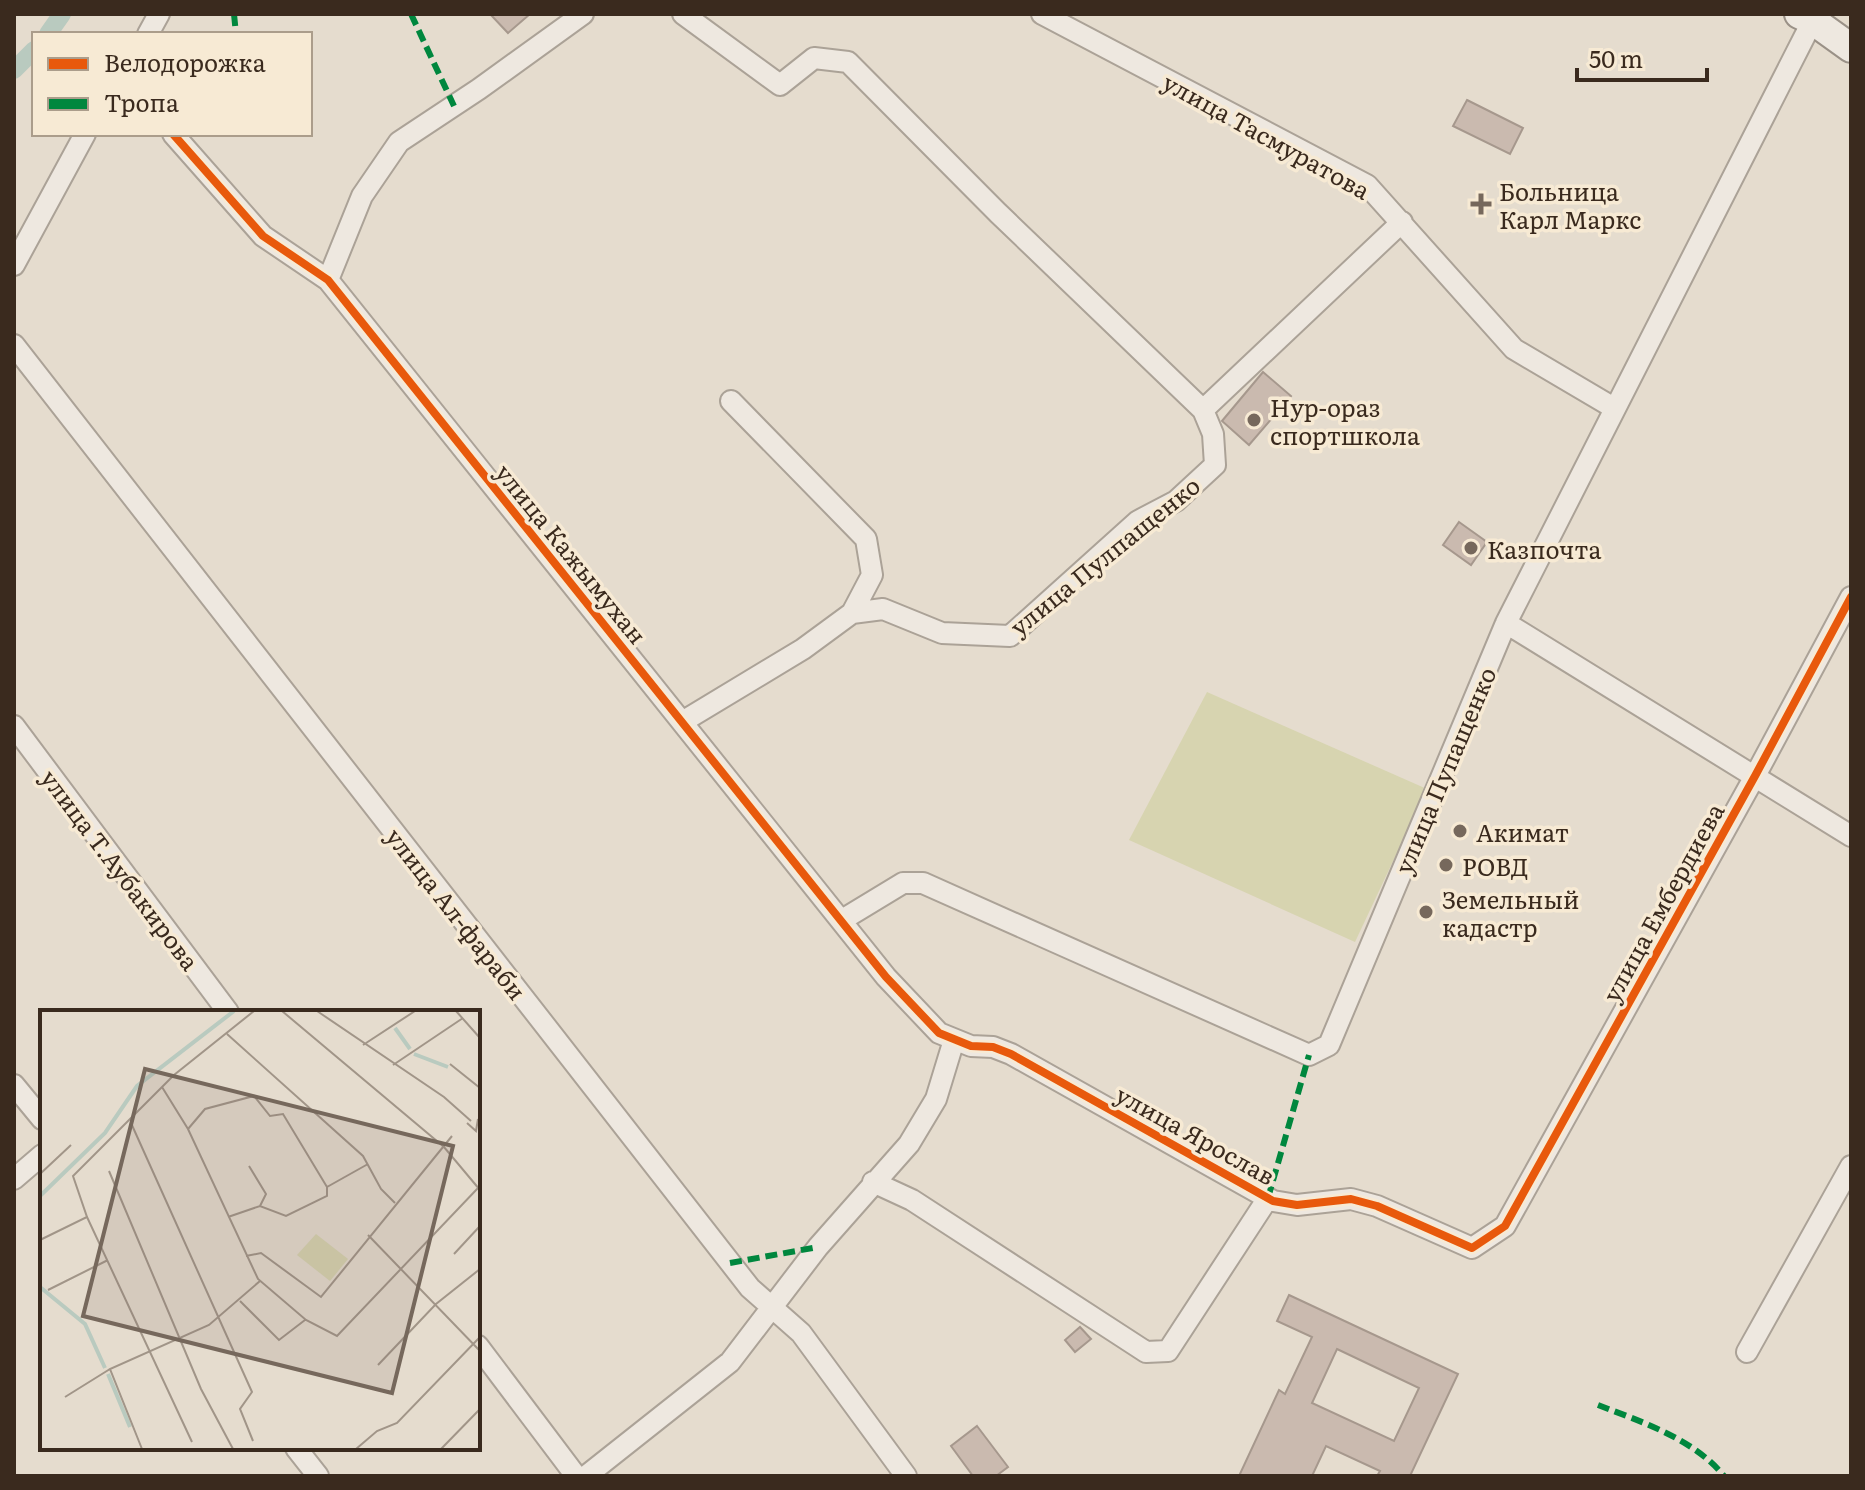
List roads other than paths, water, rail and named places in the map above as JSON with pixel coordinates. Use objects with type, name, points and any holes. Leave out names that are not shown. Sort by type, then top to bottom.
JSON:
[{"type":"main road","points":[[1809,16],[1851,48]]},
{"type":"street","points":[[149,32],[159,14]]},
{"type":"street","points":[[328,280],[362,196],[399,142],[583,14]]},
{"type":"street","points":[[683,14],[780,85],[814,58],[848,62],[998,213],[1203,410],[1402,222]]},
{"type":"street","name":"улица Тасмуратова","points":[[1042,14],[1367,185],[1514,349],[1614,408]]},
{"type":"street","name":"улица Пупащенко","points":[[842,920],[903,883],[923,883],[1309,1055],[1329,1045],[1506,623],[1809,16]]},
{"type":"street","points":[[14,265],[84,136]]},
{"type":"street","name":"улица Кажымухан","points":[[175,136],[263,236],[328,280],[902,997],[922,1015]]},
{"type":"street","name":"улица Ал-фараби","points":[[14,345],[740,1276],[801,1333],[906,1476]]},
{"type":"street","points":[[682,722],[803,649],[852,613],[872,575],[866,539],[731,401]]},
{"type":"street","name":"улица Пулпащенко","points":[[852,613],[883,609],[942,633],[1010,636],[1138,521],[1176,501],[1215,465],[1213,434],[1203,410]]},
{"type":"street","name":"улица Ембердиева","points":[[1505,1226],[1851,597]]},
{"type":"street","points":[[1506,623],[1851,836]]},
{"type":"street","name":"улица Т.Аубакирова","points":[[14,726],[227,1010]]},
{"type":"street","name":"улица Ярослав","points":[[922,1015],[939,1033],[971,1046],[993,1047],[1011,1054],[1268,1198],[1297,1205],[1351,1199],[1377,1206],[1472,1248],[1505,1226]]},
{"type":"street","points":[[586,1476],[730,1362],[770,1307],[873,1182],[909,1144],[936,1099],[954,1040]]},
{"type":"street","points":[[14,1085],[40,1117]]},
{"type":"street","points":[[14,1179],[40,1157]]},
{"type":"street","points":[[1747,1352],[1851,1166]]},
{"type":"street","points":[[873,1182],[912,1200],[1146,1352],[1168,1351],[1268,1198]]},
{"type":"street","points":[[480,1349],[576,1476]]},
{"type":"street","points":[[298,1450],[318,1476]]},
{"type":"waterway","points":[[49,32],[62,14]]},
{"type":"waterway","points":[[14,70],[32,52]]},
{"type":"place","name":"Больница Карл Маркс","points":[[1481,204]]},
{"type":"place","name":"Нур-ораз спортшкола","points":[[1254,420]]},
{"type":"place","name":"Казпочта","points":[[1471,548]]},
{"type":"place","name":"Акимат","points":[[1460,831]]},
{"type":"place","name":"РОВД","points":[[1446,865]]},
{"type":"place","name":"Земельный кадастр","points":[[1426,912]]}]
